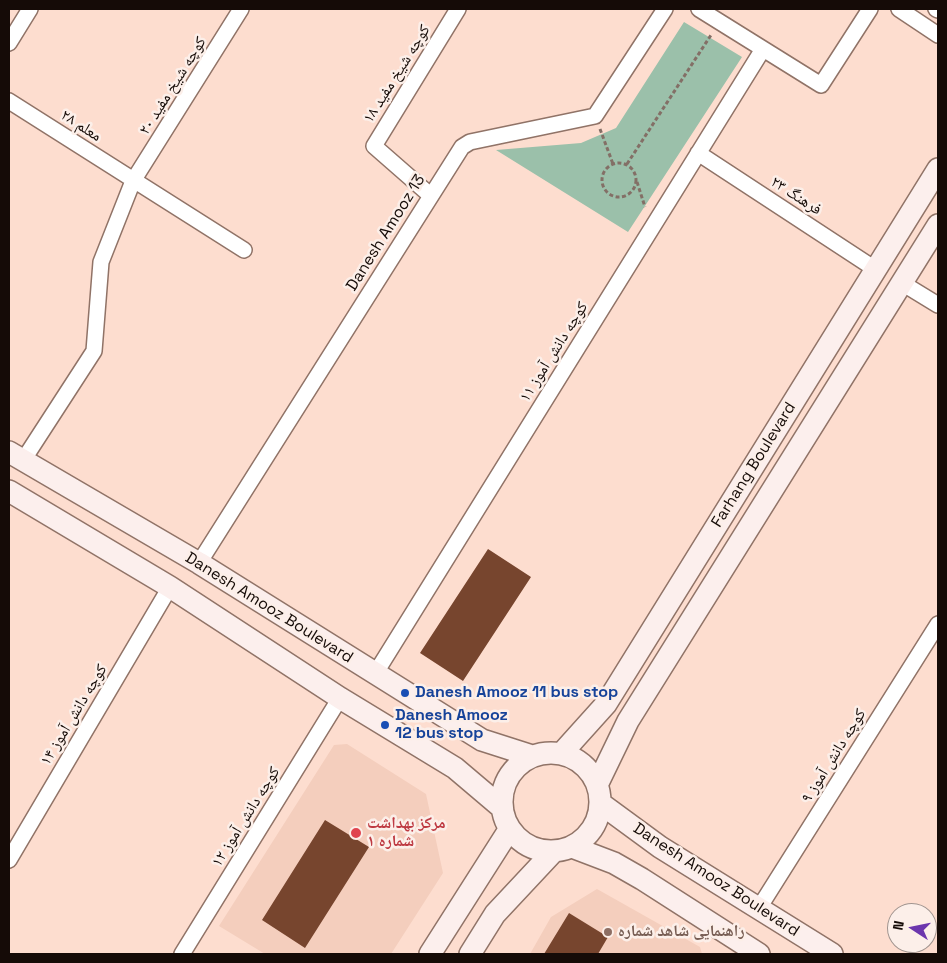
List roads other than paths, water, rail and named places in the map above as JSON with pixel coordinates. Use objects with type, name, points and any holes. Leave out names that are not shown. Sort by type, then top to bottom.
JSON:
[{"type":"main road","name":"Farhang Boulevard","points":[[561,754],[606,704],[938,169]]},
{"type":"main road","name":"Farhang Boulevard","points":[[598,794],[628,721],[938,225]]},
{"type":"main road","points":[[799,392],[825,408]]},
{"type":"main road","name":"Danesh Amooz Boulevard","points":[[16,455],[199,563],[482,740],[532,756]]},
{"type":"main road","points":[[9,491],[170,587],[340,698],[455,768],[501,806]]},
{"type":"main road","points":[[470,954],[495,914],[562,849],[584,839],[596,822],[598,794],[589,770],[576,760],[561,754],[546,753],[532,756],[518,764],[503,786],[501,806],[510,830],[528,846],[562,849],[614,863],[759,954]]},
{"type":"main road","name":"Danesh Amooz Boulevard","points":[[598,794],[660,848],[832,954]]},
{"type":"main road","points":[[430,954],[510,830]]},
{"type":"street","points":[[9,43],[30,9]]},
{"type":"street","name":"کوچه شیخ مفید ۲۰","points":[[16,455],[94,350],[101,262],[133,181],[241,9]]},
{"type":"street","name":"کوچه شیخ مفید ۱۸","points":[[430,195],[374,146],[458,9]]},
{"type":"street","name":"Danesh Amooz 13","points":[[199,563],[462,147],[470,142],[595,116],[665,9]]},
{"type":"street","points":[[699,9],[821,85],[870,9]]},
{"type":"street","points":[[898,9],[938,35]]},
{"type":"street","name":"کوچه دانش آموز ۱۱","points":[[375,674],[763,49]]},
{"type":"street","name":"معلم ۲۸","points":[[9,101],[244,250]]},
{"type":"street","name":"فرهنگ ۲۳","points":[[698,153],[875,269]]},
{"type":"street","points":[[902,283],[938,305]]},
{"type":"street","name":"کوچه دانش آموز ۱۴","points":[[9,860],[170,587]]},
{"type":"street","name":"کوچه دانش آموز ۹","points":[[759,908],[938,624]]},
{"type":"street","name":"کوچه دانش آموز ۱۲","points":[[182,954],[340,698]]},
{"type":"place","name":"Danesh Amooz 11 bus stop","points":[[405,693]]},
{"type":"place","name":"Danesh Amooz 12 bus stop","points":[[385,725]]},
{"type":"place","name":"مرکز بهداشت شماره ۱","points":[[356,833]]},
{"type":"place","name":"راهنمایی شاهد شماره","points":[[608,932]]}]
